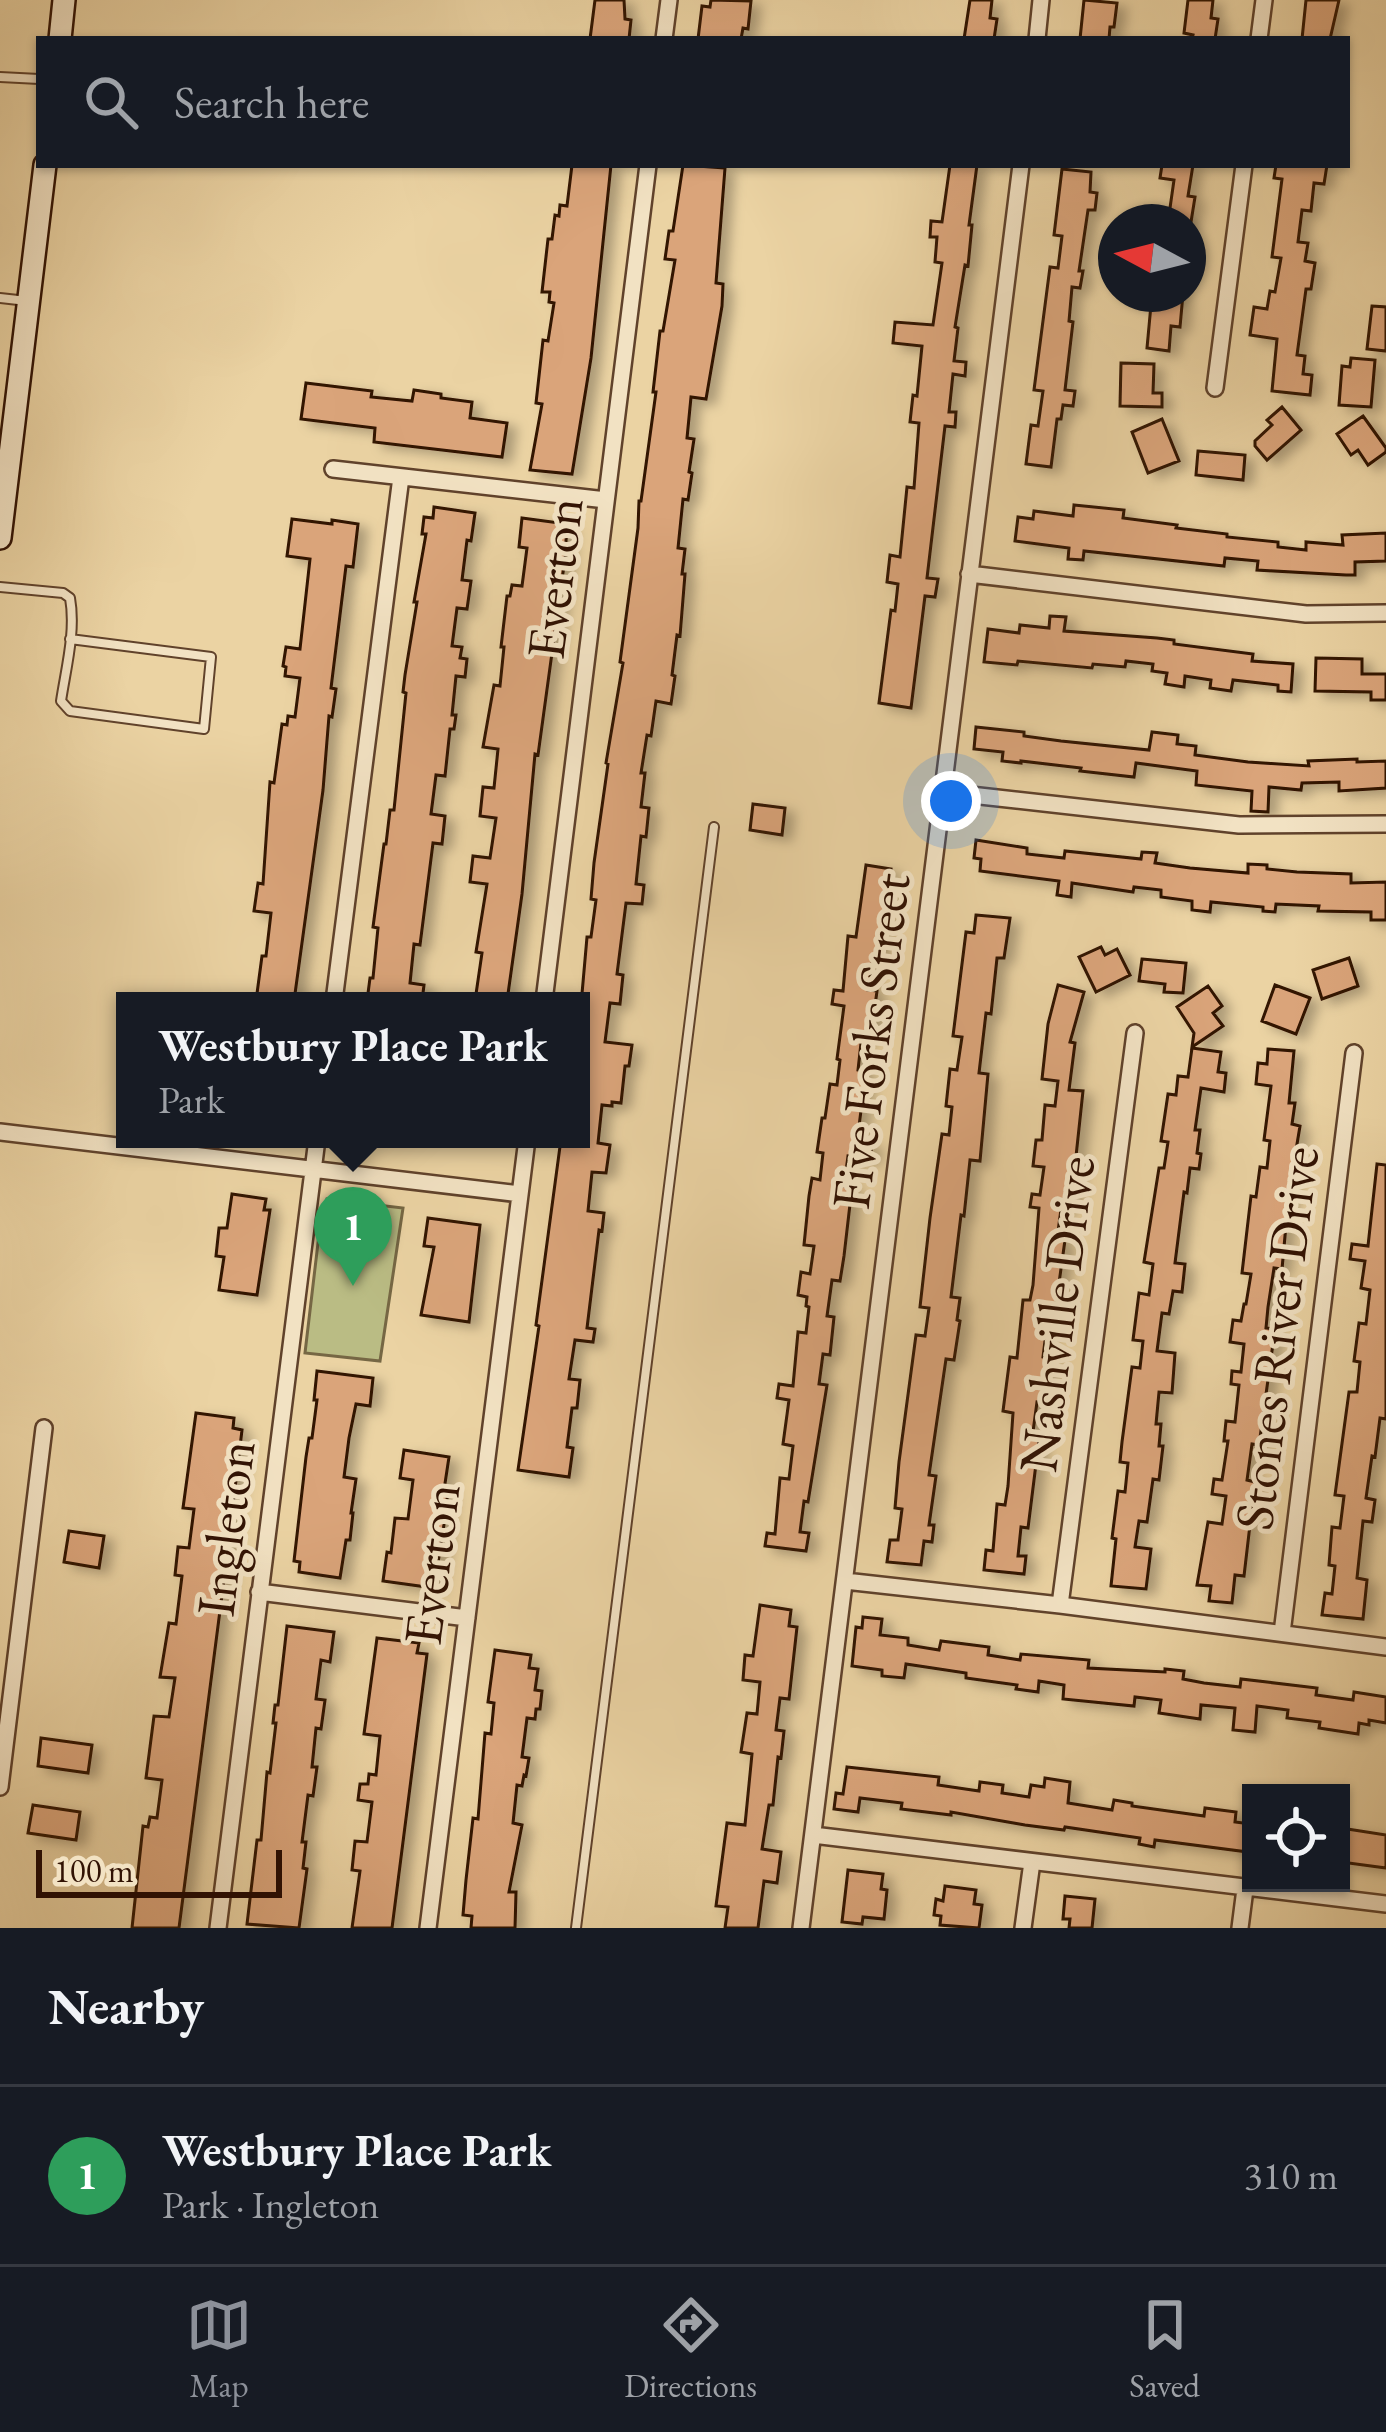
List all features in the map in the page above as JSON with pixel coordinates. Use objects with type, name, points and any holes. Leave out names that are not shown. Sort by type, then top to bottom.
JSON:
[{"type":"main road","points":[[59,36],[64,0]]},
{"type":"main road","points":[[0,538],[3,479],[45,168]]},
{"type":"street","points":[[664,36],[669,0]]},
{"type":"street","points":[[1036,36],[1041,0]]},
{"type":"street","points":[[1259,36],[1264,0]]},
{"type":"street","name":"Everton","points":[[545,992],[648,168]]},
{"type":"street","name":"Five Forks Street","points":[[801,1928],[1021,168]]},
{"type":"street","points":[[1215,388],[1244,168]]},
{"type":"street","points":[[333,469],[606,500]]},
{"type":"street","points":[[335,992],[400,477]]},
{"type":"street","points":[[970,574],[1286,612],[1386,614]]},
{"type":"street","points":[[944,792],[1239,826],[1386,824]]},
{"type":"street","name":"Nashville Drive","points":[[1060,1605],[1135,1033]]},
{"type":"street","name":"Stones River Drive","points":[[1282,1633],[1354,1053]]},
{"type":"street","points":[[0,1132],[116,1146]]},
{"type":"street","points":[[135,1148],[520,1194]]},
{"type":"street","name":"Ingleton","points":[[218,1928],[315,1148]]},
{"type":"street","name":"Everton","points":[[428,1928],[525,1148]]},
{"type":"street","points":[[0,1787],[44,1428]]},
{"type":"street","points":[[844,1581],[1386,1647]]},
{"type":"street","points":[[259,1592],[467,1618]]},
{"type":"street","points":[[0,1616],[21,1618]]},
{"type":"street","points":[[813,1835],[1242,1888]]},
{"type":"street","points":[[1023,1928],[1032,1862]]},
{"type":"street","points":[[1240,1928],[1244,1892]]},
{"type":"street","points":[[1280,1892],[1386,1904]]},
{"type":"lane","points":[[0,77],[36,79]]},
{"type":"lane","points":[[0,298],[28,301]]},
{"type":"lane","points":[[0,587],[63,593],[70,598],[62,701],[70,711],[204,729],[211,657],[70,639]]},
{"type":"lane","points":[[577,1928],[714,827]]},
{"type":"green space","points":[[327,1199],[403,1208],[380,1361],[305,1353]]},
{"type":"building","points":[[595,0],[624,0],[625,19],[631,20],[629,36],[590,36]]},
{"type":"building","points":[[711,0],[751,1],[748,29],[743,28],[742,36],[698,36],[702,6],[710,7]]},
{"type":"building","points":[[970,0],[992,0],[990,18],[997,19],[994,36],[964,36]]},
{"type":"building","points":[[1084,0],[1117,3],[1109,36],[1080,36]]},
{"type":"building","points":[[1188,0],[1213,0],[1211,18],[1218,19],[1215,36],[1184,33]]},
{"type":"building","points":[[1306,0],[1339,0],[1331,36],[1302,36]]},
{"type":"building","points":[[572,168],[611,168],[591,358],[572,474],[530,470],[542,404],[536,403],[543,340],[548,341],[554,303],[549,302],[550,292],[542,292],[548,239],[552,239],[560,205],[567,206]]},
{"type":"building","points":[[683,168],[725,168],[716,283],[723,284],[722,306],[706,399],[691,397],[687,438],[694,439],[678,548],[685,549],[685,574],[675,676],[671,704],[656,701],[651,736],[647,735],[641,807],[649,808],[636,884],[644,885],[642,904],[626,903],[617,974],[623,975],[620,1004],[610,1003],[605,1042],[632,1045],[621,1103],[602,1105],[598,1143],[610,1145],[606,1173],[592,1172],[588,1211],[604,1213],[587,1328],[595,1329],[593,1342],[575,1340],[569,1379],[580,1380],[567,1447],[573,1448],[569,1477],[518,1470],[560,1148],[590,1148],[590,992],[582,992],[587,937],[591,937],[596,900],[591,899],[594,863],[623,663],[660,331],[675,260],[665,259],[669,231],[673,231]]},
{"type":"building","points":[[950,168],[977,168],[968,266],[955,327],[954,361],[966,362],[965,376],[953,374],[949,412],[956,412],[955,427],[945,426],[927,578],[938,579],[935,597],[925,596],[911,708],[879,703],[898,584],[887,582],[890,555],[900,557],[907,487],[914,488],[919,423],[910,422],[922,346],[893,343],[895,322],[933,325],[942,263],[935,262],[937,237],[930,237],[931,221],[942,222]]},
{"type":"building","points":[[1162,168],[1193,168],[1188,196],[1195,197],[1194,204],[1171,204],[1174,180],[1160,178]]},
{"type":"building","points":[[1276,168],[1327,168],[1324,184],[1314,183],[1311,211],[1302,210],[1298,242],[1308,243],[1305,261],[1315,263],[1311,289],[1306,289],[1297,355],[1305,356],[1303,374],[1312,375],[1310,395],[1272,391],[1277,339],[1250,335],[1254,307],[1267,309],[1270,291],[1275,292],[1281,258],[1272,257],[1282,179],[1274,178]]},
{"type":"building","points":[[1062,169],[1091,172],[1090,192],[1097,193],[1095,210],[1088,210],[1080,288],[1072,287],[1065,390],[1075,391],[1073,406],[1063,405],[1061,419],[1057,419],[1051,467],[1026,464],[1031,425],[1038,426],[1043,391],[1034,390],[1050,267],[1058,268],[1062,236],[1054,235]]},
{"type":"building","points":[[1372,306],[1386,307],[1386,351],[1367,349]]},
{"type":"building","points":[[1150,312],[1181,312],[1180,327],[1171,326],[1169,351],[1147,348]]},
{"type":"building","points":[[1351,358],[1375,360],[1371,407],[1339,405],[1342,366],[1350,367]]},
{"type":"building","points":[[1121,363],[1154,364],[1153,393],[1162,393],[1162,407],[1120,406]]},
{"type":"building","points":[[306,383],[372,391],[371,397],[412,401],[414,390],[472,402],[470,418],[507,423],[502,457],[374,442],[375,428],[301,419]]},
{"type":"building","points":[[1282,407],[1301,430],[1267,460],[1255,441],[1272,425],[1267,420]]},
{"type":"building","points":[[1363,416],[1386,448],[1368,465],[1358,450],[1351,455],[1337,434]]},
{"type":"building","points":[[1162,419],[1179,461],[1148,473],[1132,432]]},
{"type":"building","points":[[1198,451],[1245,455],[1243,480],[1196,475]]},
{"type":"building","points":[[1074,505],[1124,510],[1123,518],[1306,550],[1306,542],[1343,545],[1342,535],[1386,533],[1386,561],[1355,562],[1355,575],[1346,575],[1257,570],[1258,561],[1225,558],[1224,566],[1084,551],[1083,560],[1068,559],[1069,548],[1015,541],[1018,517],[1033,519],[1034,511],[1073,516]]},
{"type":"building","points":[[434,507],[475,513],[462,580],[471,581],[467,609],[457,608],[452,646],[462,647],[460,658],[467,659],[465,677],[456,676],[454,729],[450,729],[445,776],[436,775],[431,814],[445,816],[442,844],[433,843],[420,945],[414,944],[410,983],[424,985],[423,992],[368,992],[384,844],[390,810],[394,810],[403,692],[426,534],[422,534],[424,517],[433,518]]},
{"type":"building","points":[[522,518],[567,524],[508,992],[476,992],[482,953],[476,952],[487,884],[470,882],[473,856],[490,858],[496,818],[480,816],[483,787],[494,788],[498,749],[483,747],[494,685],[500,686],[507,596],[512,585],[522,586],[527,548],[519,547]]},
{"type":"building","points":[[292,519],[358,524],[353,567],[346,566],[331,688],[336,689],[295,992],[257,992],[271,913],[254,911],[258,883],[263,884],[270,782],[274,783],[282,724],[287,725],[288,716],[295,717],[300,678],[285,676],[283,666],[286,647],[300,649],[310,559],[287,556]]},
{"type":"building","points":[[1050,616],[1066,617],[1064,631],[1174,640],[1174,644],[1253,654],[1252,661],[1293,664],[1291,692],[1278,691],[1278,685],[1233,680],[1231,691],[1210,688],[1211,680],[1185,676],[1184,687],[1165,684],[1167,673],[1152,671],[1153,664],[1126,661],[1125,667],[1093,664],[1092,668],[984,662],[988,629],[1019,633],[1020,625],[1049,628]]},
{"type":"building","points":[[1316,658],[1362,659],[1362,674],[1386,674],[1386,700],[1371,700],[1371,692],[1315,691]]},
{"type":"building","points":[[976,727],[1149,750],[1152,732],[1178,735],[1177,744],[1196,746],[1195,755],[1248,762],[1309,766],[1308,761],[1386,761],[1386,788],[1339,791],[1339,782],[1302,783],[1301,790],[1269,787],[1268,812],[1251,811],[1252,791],[1196,785],[1197,771],[1136,763],[1134,777],[1002,761],[1003,752],[974,749]]},
{"type":"building","points":[[753,804],[785,808],[782,835],[750,830]]},
{"type":"building","points":[[976,840],[1064,858],[1065,851],[1141,859],[1142,852],[1157,853],[1155,863],[1190,868],[1248,873],[1248,864],[1351,874],[1351,883],[1386,882],[1386,920],[1371,920],[1371,912],[1318,911],[1319,906],[1276,904],[1275,912],[1211,902],[1210,912],[1192,910],[1192,901],[1134,887],[1133,892],[1072,883],[1071,897],[1057,895],[1059,881],[980,871],[981,859],[974,858]]},
{"type":"building","points":[[866,865],[891,869],[879,957],[873,956],[868,990],[877,991],[871,1035],[862,1034],[858,1070],[866,1071],[857,1142],[872,1144],[870,1159],[848,1156],[844,1186],[852,1187],[844,1256],[840,1281],[832,1280],[827,1316],[834,1317],[830,1355],[823,1354],[819,1384],[827,1385],[800,1532],[809,1533],[806,1551],[765,1546],[767,1533],[775,1534],[780,1478],[789,1479],[793,1446],[783,1444],[789,1400],[777,1398],[779,1384],[793,1386],[798,1332],[806,1333],[807,1297],[798,1295],[801,1272],[810,1274],[814,1246],[804,1245],[809,1196],[812,1178],[820,1180],[823,1153],[817,1152],[822,1118],[830,1084],[837,1085],[840,1060],[844,1006],[832,1004],[834,990],[843,991],[848,936],[856,937]]},
{"type":"building","points":[[976,915],[1010,918],[1004,958],[997,958],[991,1014],[986,1013],[979,1073],[988,1074],[980,1161],[970,1160],[961,1215],[951,1297],[960,1298],[960,1321],[954,1360],[946,1359],[929,1475],[936,1476],[929,1525],[934,1525],[932,1542],[924,1541],[921,1565],[887,1562],[890,1540],[898,1540],[902,1509],[895,1508],[899,1462],[916,1335],[925,1336],[929,1308],[920,1307],[930,1218],[942,1134],[949,1135],[950,1069],[957,1070],[962,1037],[953,1036],[966,932],[974,933]]},
{"type":"building","points":[[1101,947],[1105,955],[1117,949],[1130,975],[1096,992],[1079,957]]},
{"type":"building","points":[[1349,958],[1358,986],[1322,999],[1313,970]]},
{"type":"building","points":[[1142,959],[1186,963],[1183,993],[1164,992],[1165,984],[1139,981]]},
{"type":"building","points":[[1058,985],[1084,992],[1070,1042],[1075,1043],[1069,1090],[1083,1091],[1071,1203],[1062,1202],[1057,1239],[1065,1240],[1053,1326],[1047,1325],[1043,1357],[1051,1358],[1045,1403],[1037,1402],[1032,1439],[1039,1440],[1028,1528],[1021,1527],[1018,1556],[1026,1556],[1024,1574],[984,1570],[986,1550],[993,1551],[997,1504],[1005,1505],[1008,1486],[1013,1413],[1003,1411],[1010,1357],[1017,1358],[1023,1300],[1030,1300],[1033,1285],[1039,1208],[1030,1207],[1032,1194],[1040,1195],[1044,1167],[1033,1166],[1036,1140],[1042,1140],[1045,1105],[1055,1106],[1058,1081],[1042,1079]]},
{"type":"building","points":[[1275,985],[1310,998],[1296,1034],[1262,1021]]},
{"type":"building","points":[[1208,986],[1222,1006],[1213,1013],[1223,1026],[1192,1047],[1194,1033],[1177,1007]]},
{"type":"building","points":[[1192,1048],[1221,1052],[1218,1072],[1226,1073],[1224,1092],[1201,1088],[1195,1130],[1200,1130],[1199,1169],[1190,1168],[1175,1263],[1185,1264],[1182,1292],[1173,1291],[1169,1314],[1162,1313],[1157,1351],[1175,1353],[1172,1393],[1159,1392],[1156,1424],[1161,1424],[1159,1446],[1163,1446],[1159,1480],[1153,1479],[1147,1522],[1139,1521],[1135,1547],[1151,1549],[1146,1589],[1111,1586],[1118,1491],[1125,1492],[1128,1463],[1120,1462],[1122,1442],[1132,1367],[1140,1368],[1143,1341],[1133,1340],[1139,1293],[1149,1295],[1153,1264],[1144,1262],[1159,1168],[1164,1168],[1168,1142],[1161,1141],[1168,1094],[1176,1095],[1178,1076],[1188,1077]]},
{"type":"building","points":[[1268,1049],[1294,1051],[1289,1103],[1295,1103],[1292,1124],[1300,1126],[1282,1269],[1274,1268],[1268,1307],[1266,1328],[1275,1329],[1259,1445],[1252,1444],[1247,1480],[1255,1482],[1244,1576],[1235,1575],[1232,1603],[1209,1601],[1211,1586],[1197,1585],[1208,1522],[1222,1524],[1226,1496],[1212,1494],[1214,1479],[1222,1480],[1226,1421],[1235,1422],[1239,1385],[1231,1384],[1232,1371],[1241,1372],[1244,1344],[1230,1342],[1233,1320],[1241,1321],[1251,1274],[1242,1273],[1251,1196],[1256,1197],[1260,1167],[1267,1168],[1270,1141],[1264,1140],[1271,1086],[1256,1084],[1258,1063],[1267,1064]]},
{"type":"building","points":[[1377,1164],[1386,1165],[1386,1419],[1380,1418],[1366,1498],[1375,1500],[1372,1522],[1363,1521],[1357,1578],[1367,1580],[1363,1619],[1322,1615],[1325,1593],[1332,1594],[1332,1527],[1340,1528],[1344,1496],[1335,1495],[1349,1392],[1357,1392],[1360,1362],[1354,1361],[1359,1323],[1366,1324],[1370,1290],[1361,1288],[1365,1261],[1350,1259],[1352,1244],[1368,1246]]},
{"type":"building","points":[[232,1194],[266,1199],[264,1210],[270,1210],[257,1295],[219,1290],[224,1257],[216,1256],[219,1228],[227,1228]]},
{"type":"building","points":[[428,1218],[480,1225],[469,1322],[421,1315],[434,1247],[424,1246]]},
{"type":"building","points":[[317,1371],[373,1378],[370,1406],[356,1404],[349,1438],[344,1477],[356,1479],[350,1540],[346,1540],[340,1578],[299,1572],[300,1562],[294,1561]]},
{"type":"building","points":[[196,1413],[234,1418],[233,1428],[242,1430],[226,1564],[179,1928],[132,1928],[143,1826],[148,1827],[150,1817],[157,1818],[162,1780],[146,1778],[154,1716],[169,1717],[175,1678],[160,1677],[169,1623],[176,1624],[182,1576],[175,1575],[178,1547],[189,1548],[194,1509],[183,1508]]},
{"type":"building","points":[[404,1450],[449,1457],[434,1588],[383,1581],[395,1518],[408,1519],[413,1480],[400,1478]]},
{"type":"building","points":[[69,1531],[104,1536],[99,1568],[64,1562]]},
{"type":"building","points":[[760,1605],[791,1610],[789,1626],[797,1627],[789,1699],[780,1698],[776,1730],[784,1731],[781,1758],[762,1849],[781,1852],[777,1883],[764,1881],[758,1928],[725,1928],[728,1907],[716,1906],[727,1823],[745,1825],[752,1754],[741,1752],[747,1713],[757,1714],[760,1682],[743,1680],[745,1655],[753,1656]]},
{"type":"building","points":[[863,1617],[882,1619],[880,1635],[908,1638],[908,1645],[939,1650],[941,1641],[989,1647],[988,1655],[1020,1660],[1021,1654],[1089,1660],[1088,1668],[1184,1671],[1183,1679],[1204,1683],[1240,1687],[1241,1679],[1317,1688],[1316,1695],[1353,1700],[1354,1692],[1386,1697],[1386,1723],[1359,1723],[1358,1734],[1319,1728],[1320,1722],[1287,1718],[1288,1710],[1257,1706],[1255,1732],[1233,1730],[1235,1708],[1201,1705],[1200,1719],[1159,1713],[1161,1700],[1135,1697],[1134,1706],[1063,1699],[1064,1685],[1039,1681],[1038,1692],[966,1678],[966,1673],[906,1664],[904,1678],[882,1676],[882,1670],[852,1666],[856,1627],[862,1628]]},
{"type":"building","points":[[287,1626],[334,1632],[330,1662],[321,1660],[316,1699],[325,1700],[321,1729],[316,1728],[312,1767],[317,1767],[302,1842],[306,1842],[303,1868],[307,1869],[299,1928],[247,1924]]},
{"type":"building","points":[[377,1638],[419,1643],[417,1653],[427,1654],[392,1928],[352,1928],[360,1871],[352,1870],[355,1841],[367,1842],[372,1802],[358,1800],[360,1784],[368,1784],[369,1774],[376,1775],[380,1736],[364,1734]]},
{"type":"building","points":[[495,1650],[531,1655],[529,1668],[538,1669],[535,1690],[542,1691],[535,1719],[527,1718],[522,1757],[529,1758],[522,1786],[517,1785],[513,1823],[522,1825],[509,1892],[516,1892],[515,1928],[471,1928],[472,1916],[463,1915],[466,1880],[473,1818],[478,1819],[485,1733],[491,1734],[494,1703],[488,1702]]},
{"type":"building","points":[[41,1738],[92,1745],[88,1773],[38,1766]]},
{"type":"building","points":[[847,1767],[939,1777],[938,1785],[979,1791],[980,1782],[1003,1785],[1002,1793],[1029,1797],[1031,1785],[1044,1787],[1045,1778],[1070,1782],[1068,1803],[1112,1810],[1114,1800],[1204,1816],[1205,1808],[1236,1812],[1235,1822],[1242,1823],[1242,1851],[1155,1840],[1154,1847],[1139,1844],[1140,1838],[901,1809],[902,1803],[860,1798],[858,1812],[834,1809],[836,1793],[843,1794]]},
{"type":"building","points":[[33,1805],[80,1812],[76,1840],[28,1833]]},
{"type":"building","points":[[1350,1829],[1386,1835],[1386,1868],[1350,1863]]},
{"type":"building","points":[[848,1870],[883,1874],[881,1889],[887,1890],[884,1919],[842,1922]]},
{"type":"building","points":[[945,1886],[976,1890],[974,1904],[982,1905],[979,1928],[940,1925],[941,1916],[934,1915],[936,1899],[943,1901]]},
{"type":"building","points":[[1065,1896],[1095,1899],[1092,1928],[1069,1928],[1070,1919],[1063,1919]]},
{"type":"place","name":"Westbury Place Park","points":[[353,1286]]}]
